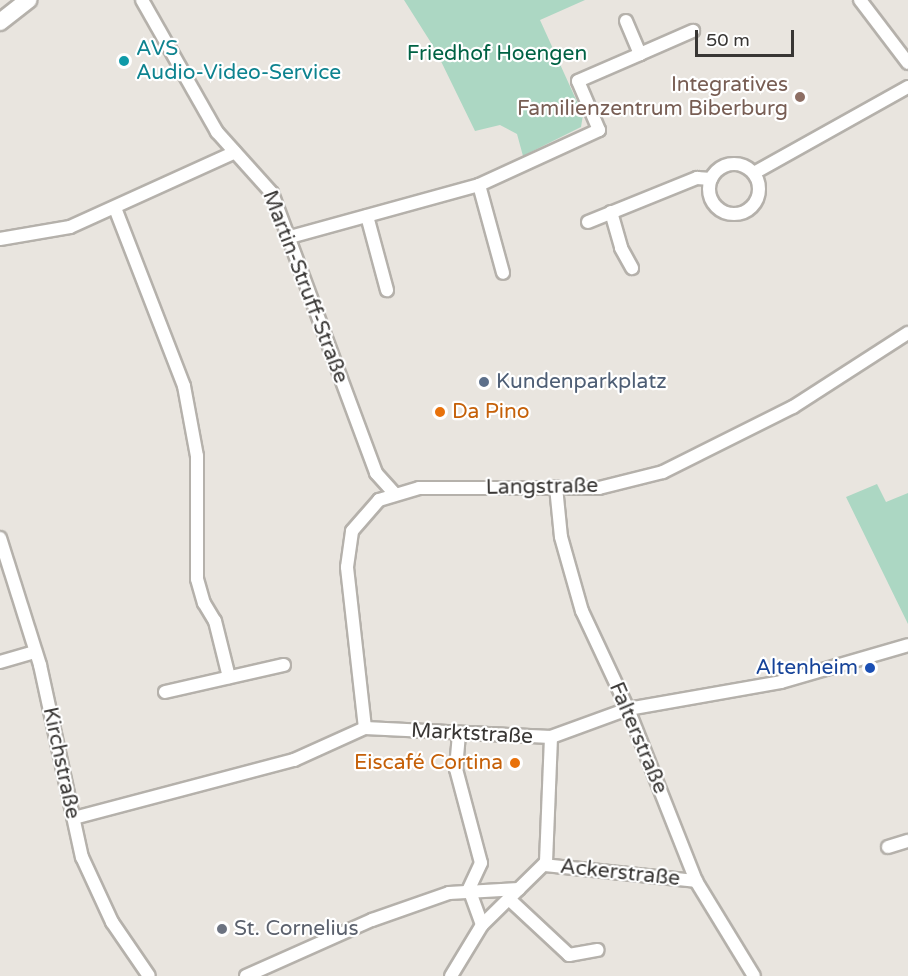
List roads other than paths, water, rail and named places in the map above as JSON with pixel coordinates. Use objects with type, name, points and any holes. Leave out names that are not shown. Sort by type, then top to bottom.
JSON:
[{"type":"main road","points":[[0,22],[28,0]]},
{"type":"street","name":"Martin-Struff-Straße","points":[[142,0],[194,97],[235,152],[272,193],[376,473],[394,493]]},
{"type":"street","points":[[860,0],[908,63]]},
{"type":"street","points":[[626,21],[640,54]]},
{"type":"street","points":[[290,237],[479,185],[599,130],[578,81],[693,31]]},
{"type":"street","points":[[754,173],[908,87]]},
{"type":"street","points":[[0,239],[70,227],[235,152]]},
{"type":"street","points":[[725,165],[746,166],[754,173],[759,195],[744,213],[732,215],[716,207],[708,191],[711,179],[725,165]]},
{"type":"street","points":[[588,222],[697,178],[711,179]]},
{"type":"street","points":[[479,185],[503,273]]},
{"type":"street","points":[[115,208],[184,386],[197,456],[197,579],[204,603],[215,621],[229,677]]},
{"type":"street","points":[[611,212],[621,248],[632,268]]},
{"type":"street","points":[[367,216],[387,290]]},
{"type":"street","name":"Langstraße","points":[[364,728],[349,549],[352,531],[365,513],[394,493],[419,488],[599,488],[623,483],[691,460],[793,407],[908,333]]},
{"type":"street","name":"Falterstraße","points":[[556,488],[561,537],[582,611],[628,709],[696,881],[754,976]]},
{"type":"street","name":"Kirchstraße","points":[[0,538],[34,652],[82,857],[95,890],[130,954],[149,976]]},
{"type":"street","name":"Marktstraße","points":[[74,818],[294,760],[364,728],[551,737],[628,709],[781,682],[908,645]]},
{"type":"street","points":[[0,662],[34,652]]},
{"type":"street","points":[[165,692],[284,665]]},
{"type":"street","points":[[459,734],[456,769],[481,863],[469,889],[482,925]]},
{"type":"street","points":[[451,976],[482,925],[544,865],[548,850],[551,737]]},
{"type":"street","points":[[888,847],[908,841]]},
{"type":"street","name":"Ackerstraße","points":[[544,865],[696,881]]},
{"type":"street","points":[[246,976],[372,920],[469,889],[519,889]]},
{"type":"street","points":[[509,899],[570,955],[598,950]]},
{"type":"place","name":"AVS Audio-Video-Service","points":[[124,61]]},
{"type":"place","name":"Integratives Familienzentrum Biberburg","points":[[800,97]]},
{"type":"place","name":"Kundenparkplatz","points":[[484,382]]},
{"type":"place","name":"Da Pino","points":[[440,412]]},
{"type":"place","name":"Altenheim","points":[[870,668]]},
{"type":"place","name":"Eiscafé Cortina","points":[[515,763]]},
{"type":"place","name":"St. Cornelius","points":[[222,929]]},
{"type":"park label","name":"Friedhof Hoengen","points":[[497,54]]}]
